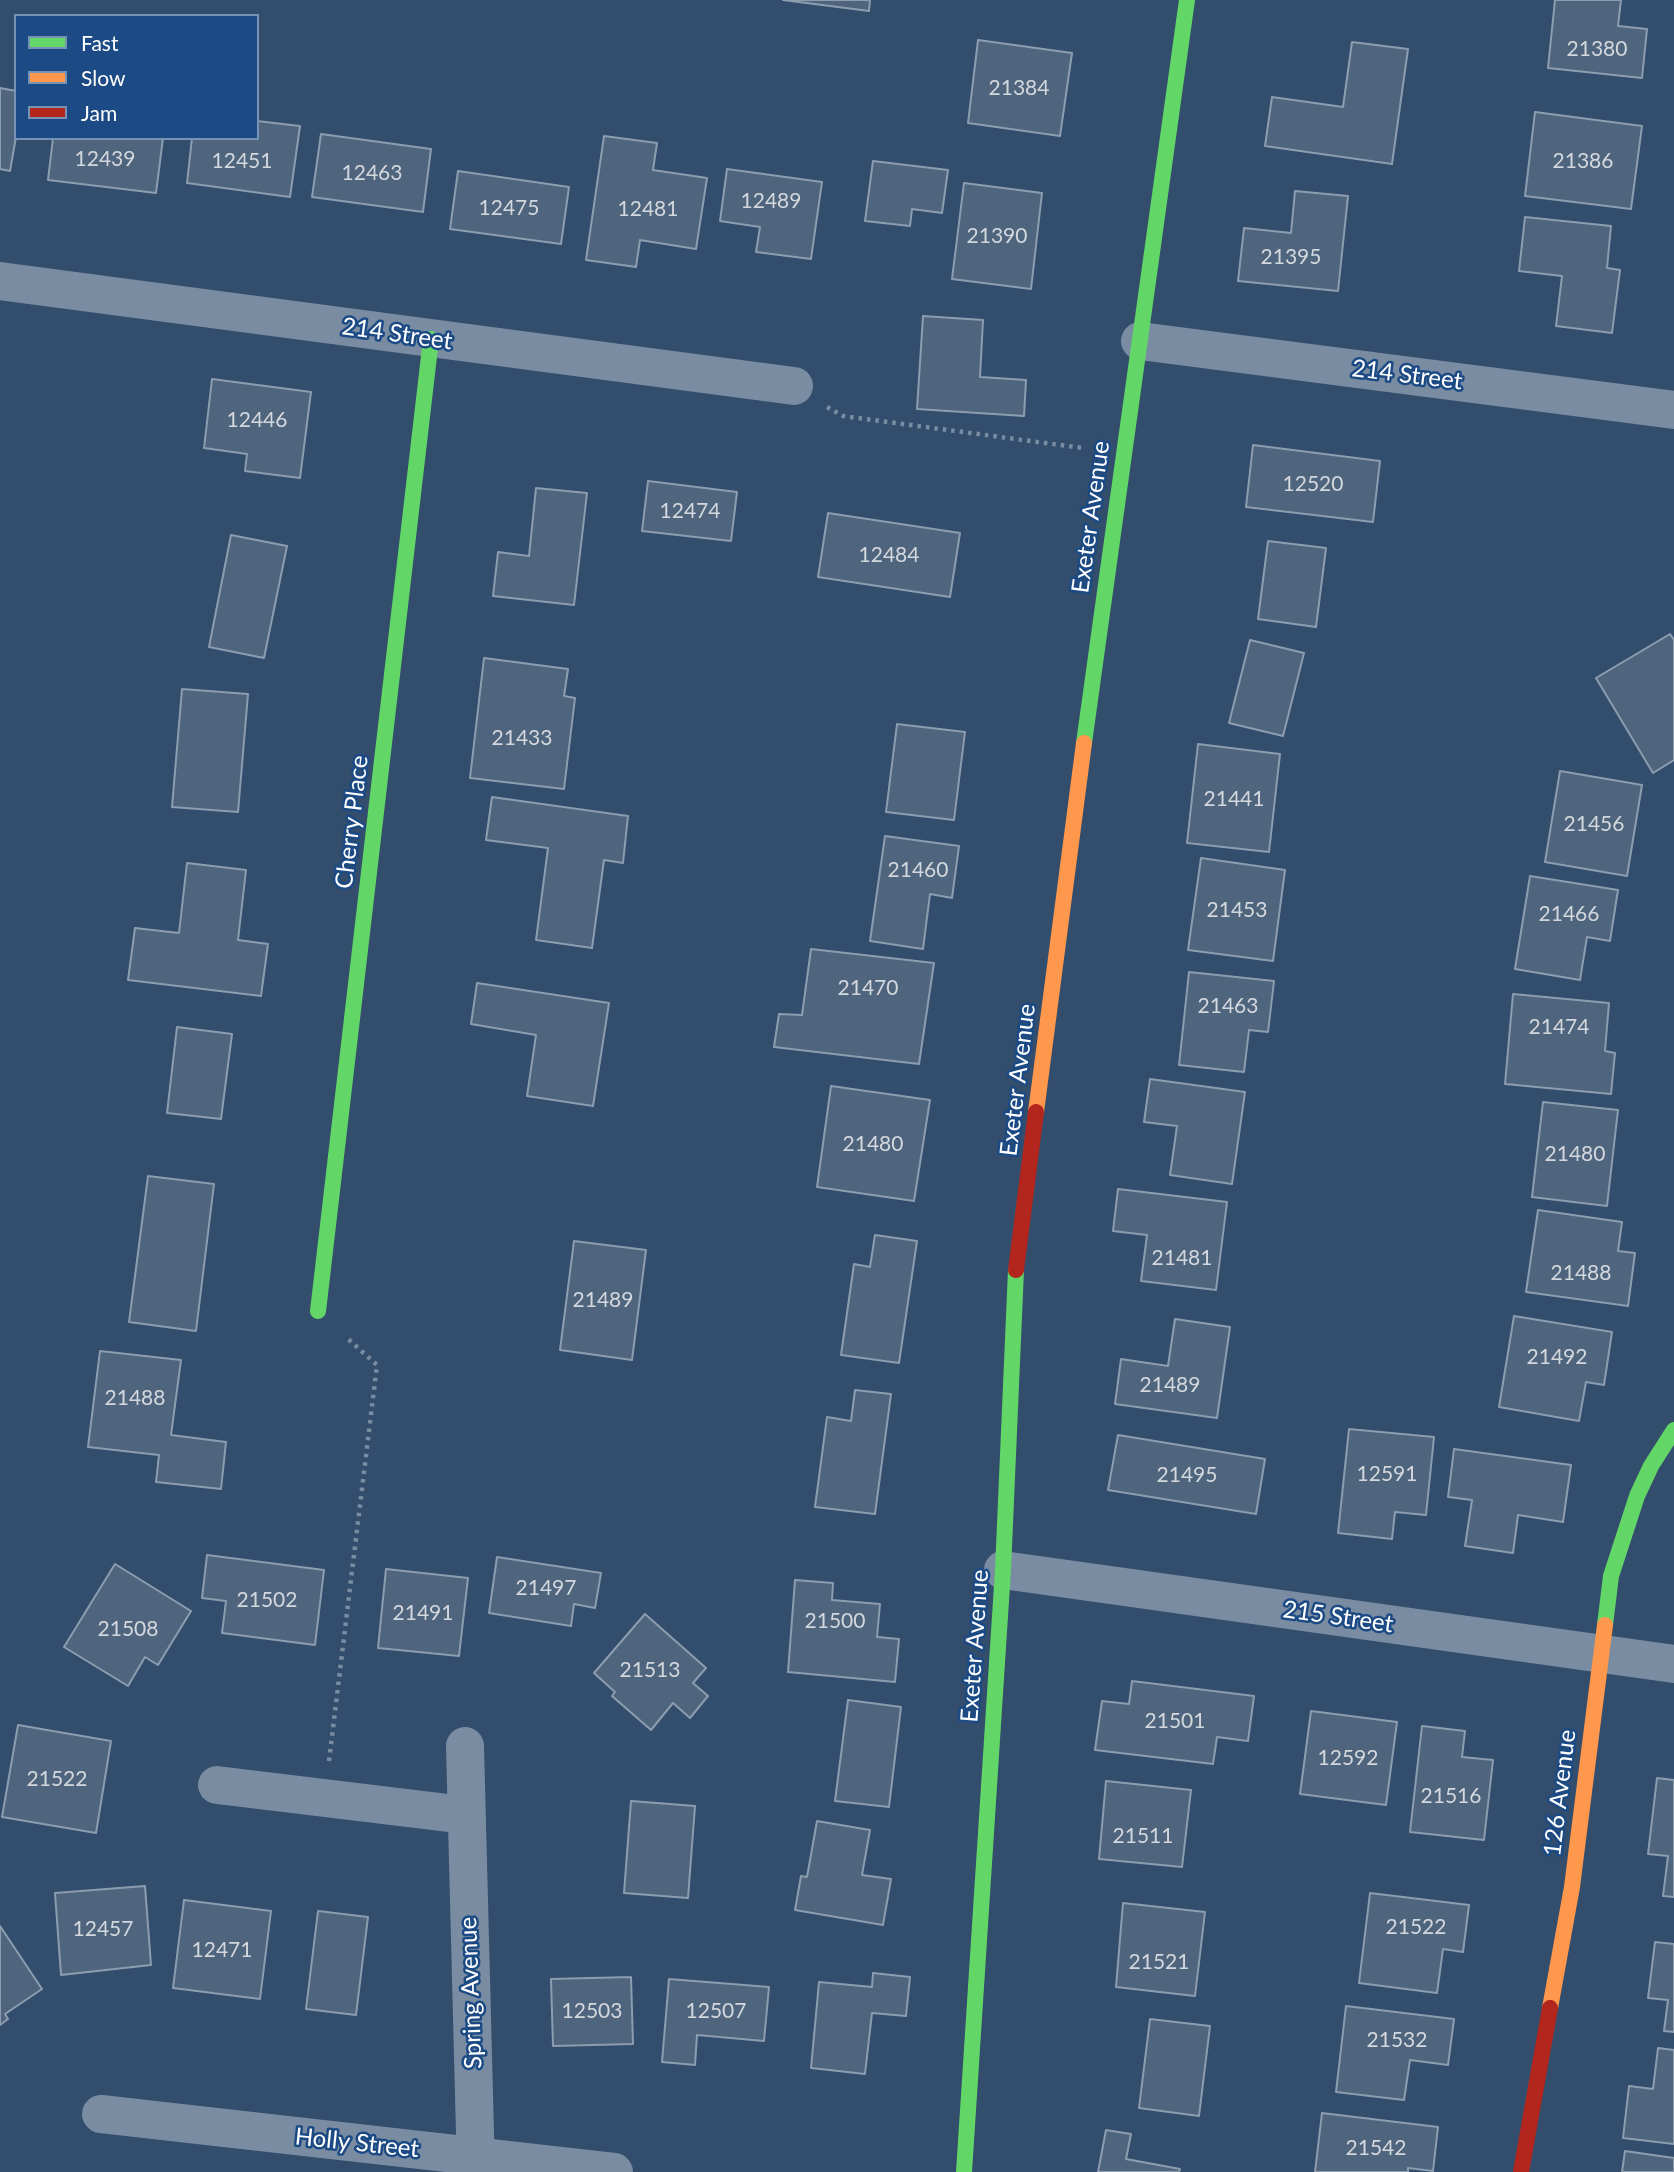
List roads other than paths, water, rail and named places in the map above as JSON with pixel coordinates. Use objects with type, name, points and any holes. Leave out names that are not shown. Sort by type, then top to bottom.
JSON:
[{"type":"street","name":"Exeter Avenue","points":[[964,2172],[1003,1570],[1013,1290],[1122,453],[1187,0]]},
{"type":"street","name":"214 Street","points":[[0,281],[794,386]]},
{"type":"street","name":"Cherry Place","points":[[318,1311],[431,339]]},
{"type":"street","name":"214 Street","points":[[1140,341],[1674,410]]},
{"type":"street","name":"126 Avenue","points":[[1521,2172],[1573,1887],[1611,1576],[1620,1539],[1651,1466],[1674,1430]]},
{"type":"street","name":"215 Street","points":[[1003,1570],[1674,1664]]},
{"type":"street","name":"Spring Avenue","points":[[465,1746],[476,2164]]},
{"type":"street","points":[[217,1785],[465,1815]]},
{"type":"street","name":"Holly Street","points":[[101,2114],[476,2164],[614,2172]]}]
